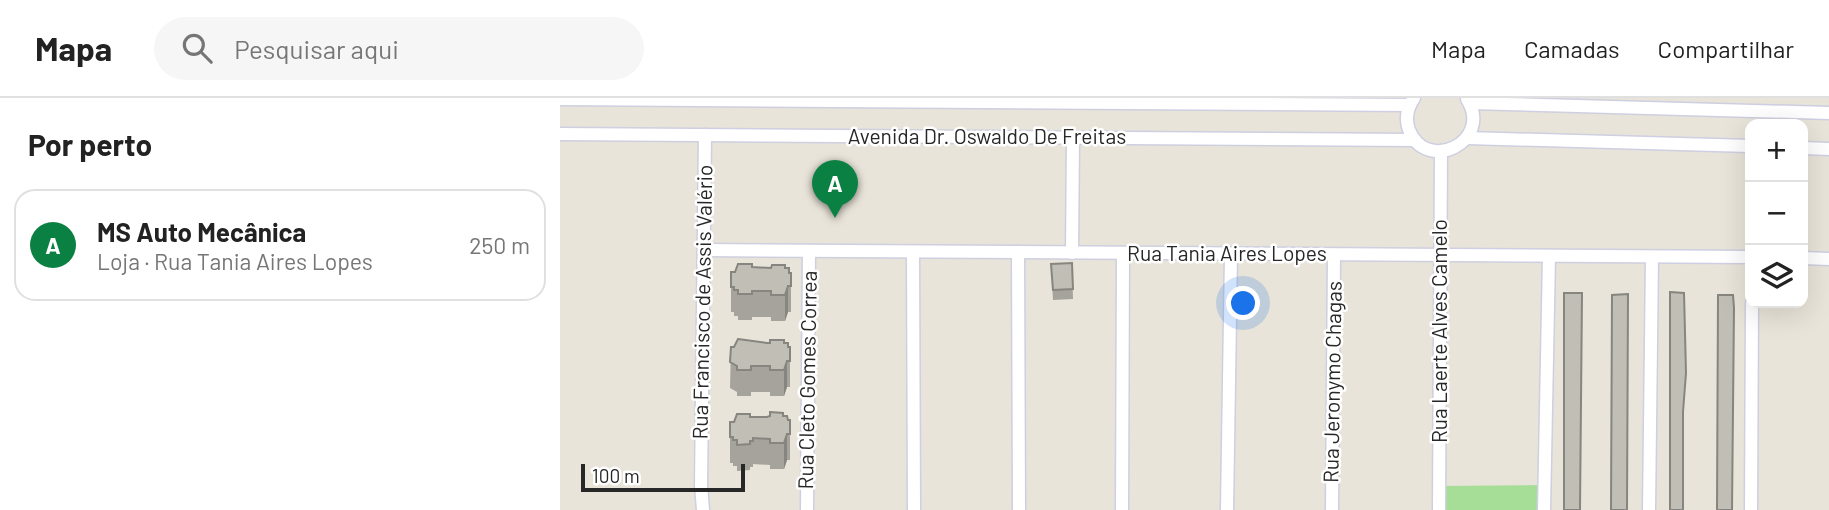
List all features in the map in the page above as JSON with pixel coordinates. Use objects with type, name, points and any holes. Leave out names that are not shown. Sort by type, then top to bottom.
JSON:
[{"type":"street","name":"Avenida Dr. Oswaldo De Freitas","points":[[560,99],[1412,101]]},
{"type":"street","points":[[1412,101],[1407,121],[1415,140],[1426,149],[1441,152],[1455,148],[1467,138],[1473,125],[1468,100],[1829,113]]},
{"type":"street","name":"Avenida Dr. Oswaldo De Freitas","points":[[560,134],[1415,140]]},
{"type":"street","name":"Rua Francisco de Assis Valério","points":[[703,510],[701,485],[705,135]]},
{"type":"street","points":[[1072,253],[1073,138]]},
{"type":"street","points":[[1467,138],[1745,146]]},
{"type":"street","points":[[1808,148],[1829,149]]},
{"type":"street","name":"Rua Laerte Alves Camelo","points":[[1439,510],[1441,152]]},
{"type":"street","name":"Rua Tania Aires Lopes","points":[[704,250],[1745,257]]},
{"type":"street","name":"Rua Cleto Gomes Correa","points":[[807,510],[810,251]]},
{"type":"street","points":[[913,252],[914,510]]},
{"type":"street","points":[[1018,252],[1018,510]]},
{"type":"street","points":[[1122,510],[1123,253]]},
{"type":"street","points":[[1227,510],[1231,254]]},
{"type":"street","name":"Rua Jeronymo Chagas","points":[[1332,510],[1334,254]]},
{"type":"street","points":[[1544,510],[1549,256]]},
{"type":"street","points":[[1649,510],[1652,257]]},
{"type":"street","points":[[1808,258],[1829,259]]},
{"type":"street","points":[[1751,510],[1752,308]]},
{"type":"green space","points":[[1544,485],[1544,510],[1439,510],[1439,486]]},
{"type":"building","points":[[1072,263],[1073,289],[1053,290],[1051,264]]},
{"type":"building","points":[[738,264],[771,268],[772,265],[785,265],[791,273],[791,286],[788,286],[785,295],[771,295],[771,291],[738,294],[738,290],[731,287],[731,272],[735,272]]},
{"type":"building","points":[[1670,292],[1684,293],[1686,373],[1683,412],[1683,510],[1670,510]]},
{"type":"building","points":[[1564,293],[1582,293],[1580,510],[1564,510]]},
{"type":"building","points":[[1628,294],[1627,510],[1611,510],[1612,295]]},
{"type":"building","points":[[1718,295],[1733,295],[1734,308],[1732,510],[1717,510]]},
{"type":"building","points":[[738,339],[767,343],[770,343],[770,340],[784,340],[790,347],[790,361],[787,361],[784,370],[770,370],[770,366],[751,366],[751,370],[737,370],[737,366],[730,362],[731,347],[734,347]]},
{"type":"building","points":[[770,412],[783,413],[783,416],[790,420],[790,434],[787,434],[784,443],[770,443],[770,439],[753,438],[750,444],[737,445],[737,440],[730,437],[730,422],[734,422],[737,414],[767,417]]},
{"type":"place","name":"MS Auto Mecânica","points":[[835,218]]}]
